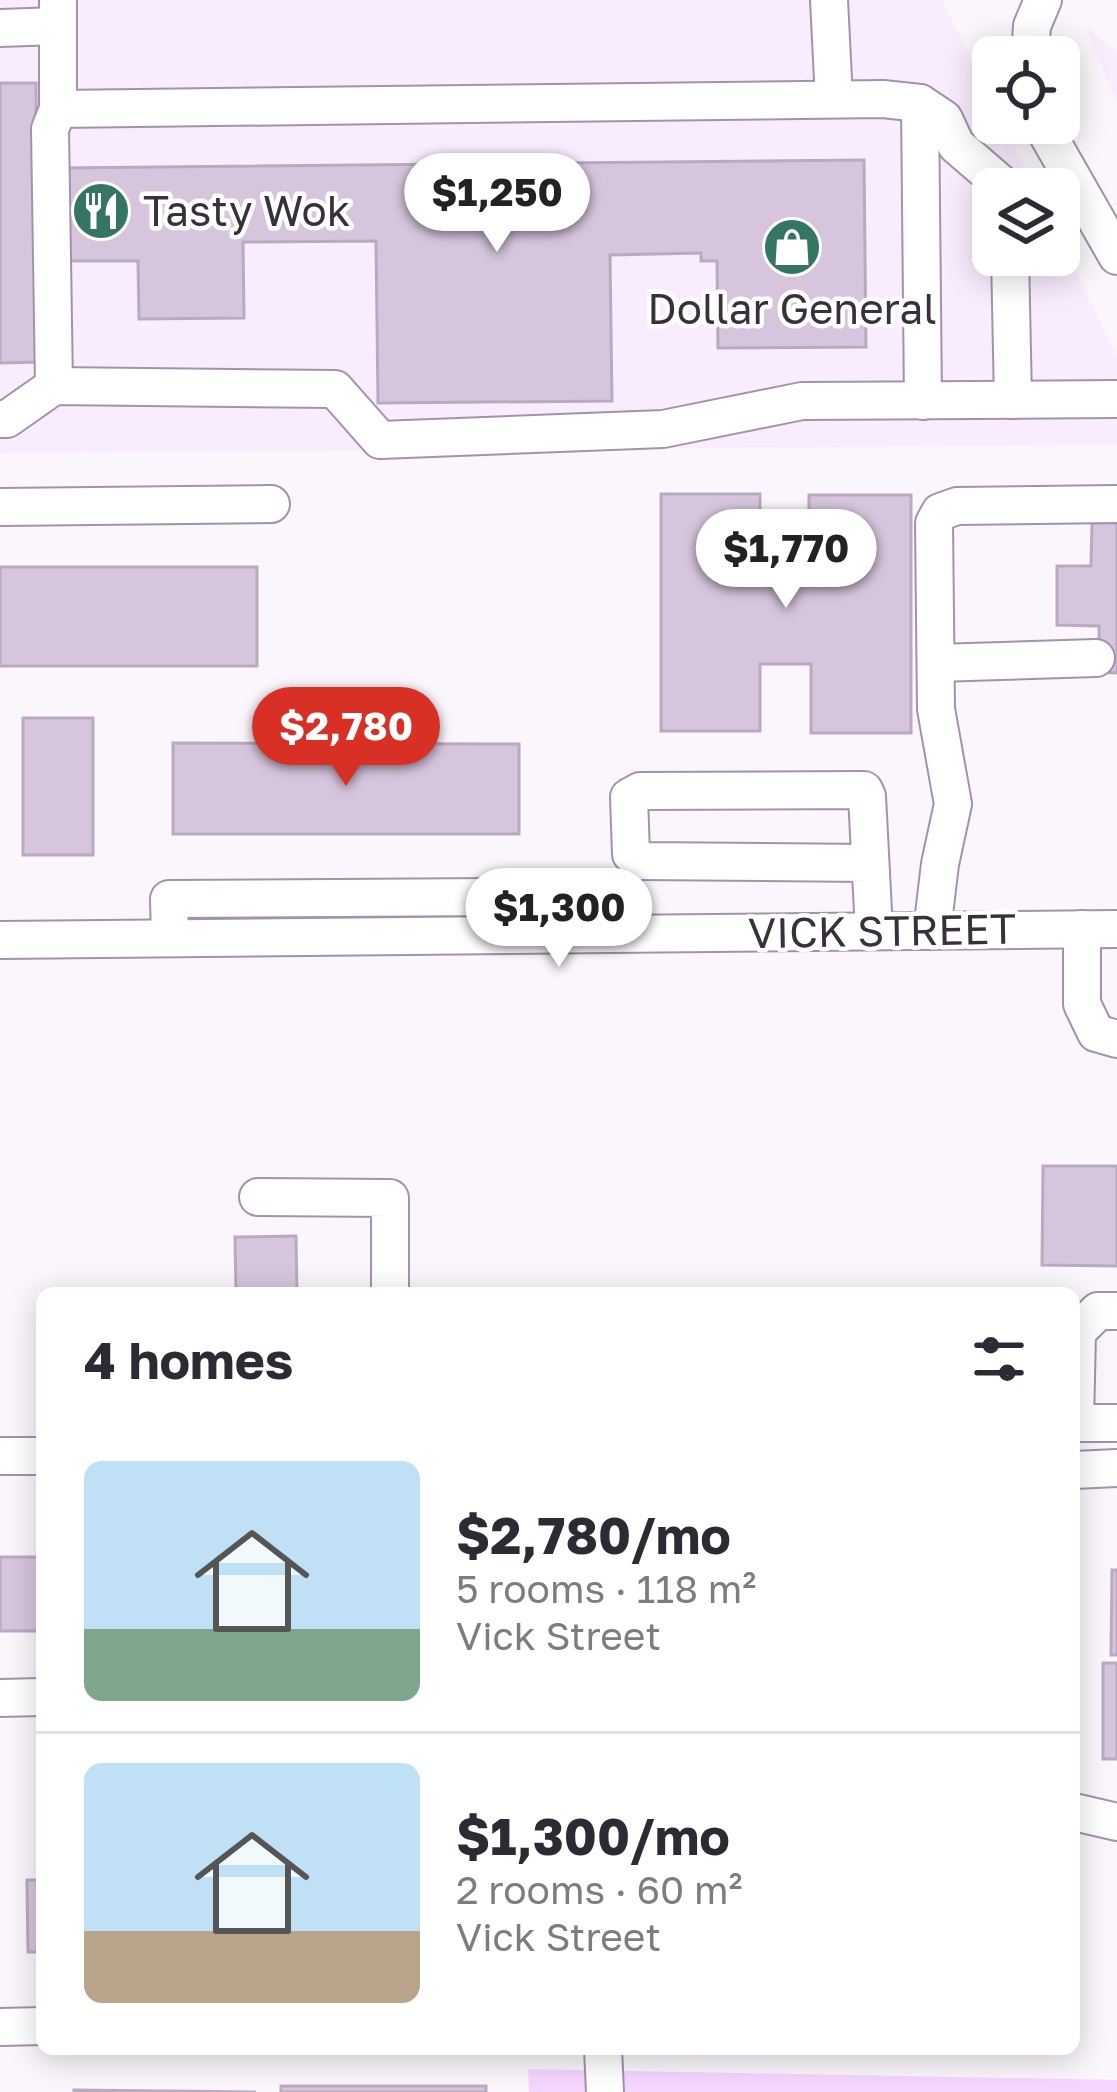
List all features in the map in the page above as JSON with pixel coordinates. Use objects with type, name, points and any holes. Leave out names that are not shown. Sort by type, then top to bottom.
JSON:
[{"type":"street","points":[[829,0],[834,99]]},
{"type":"street","points":[[1031,36],[1042,0]]},
{"type":"street","points":[[0,28],[58,13],[58,109],[50,129],[54,386]]},
{"type":"street","points":[[58,109],[834,99],[920,103],[944,119],[956,145],[982,168]]},
{"type":"street","points":[[920,103],[922,400]]},
{"type":"street","points":[[1053,144],[1117,256]]},
{"type":"street","points":[[1080,212],[1096,216]]},
{"type":"street","points":[[1010,276],[1013,400]]},
{"type":"street","points":[[0,418],[54,386],[335,388],[380,440],[663,430],[802,401],[1117,399]]},
{"type":"street","points":[[0,507],[271,504]]},
{"type":"street","points":[[932,931],[953,804],[936,710],[934,523],[940,512],[957,506],[1117,504]]},
{"type":"street","points":[[936,663],[1096,658]]},
{"type":"street","points":[[870,862],[639,861],[631,854],[629,797],[640,791],[864,790],[870,862],[874,931]]},
{"type":"street","points":[[1099,929],[1082,1004],[1096,1033],[1117,1039]]},
{"type":"street","name":"VICK STREET","points":[[0,940],[1099,929]]},
{"type":"street","points":[[258,1197],[390,1198],[390,1287]]},
{"type":"street","points":[[1080,1329],[1098,1311],[1117,1311]]},
{"type":"street","points":[[1080,1423],[1117,1423]]},
{"type":"street","points":[[0,1456],[36,1456]]},
{"type":"street","points":[[1080,1470],[1117,1468]]},
{"type":"street","points":[[0,1698],[36,1697]]},
{"type":"street","points":[[1080,1813],[1117,1822]]},
{"type":"street","points":[[0,2027],[36,2026]]},
{"type":"street","points":[[603,2055],[605,2092]]},
{"type":"shaded area","points":[[0,0],[942,0],[972,61],[972,144],[1012,144],[1024,168],[972,168],[972,276],[1078,276],[1117,356],[1117,445],[0,453]]},
{"type":"shaded area","points":[[1085,26],[1117,52],[1117,104]]},
{"type":"shaded area","points":[[528,2069],[1117,2080],[1117,2092],[529,2092]]},
{"type":"building","points":[[0,83],[36,83],[38,362],[0,363]]},
{"type":"building","points":[[864,160],[866,347],[718,348],[717,261],[701,261],[701,253],[610,255],[612,401],[378,403],[376,241],[243,242],[244,318],[139,319],[138,261],[61,261],[60,168]]},
{"type":"building","points":[[661,494],[760,494],[760,531],[809,531],[809,495],[911,495],[911,733],[811,733],[811,664],[760,664],[760,731],[661,731]]},
{"type":"building","points":[[1092,523],[1117,523],[1117,673],[1099,672],[1099,626],[1057,625],[1057,566],[1091,566]]},
{"type":"building","points":[[0,567],[257,567],[257,666],[0,666]]},
{"type":"building","points":[[23,718],[93,718],[93,855],[23,855]]},
{"type":"building","points":[[173,743],[519,744],[519,834],[173,834]]},
{"type":"building","points":[[1043,1166],[1117,1166],[1117,1266],[1042,1265]]},
{"type":"building","points":[[296,1236],[297,1287],[236,1287],[235,1237]]},
{"type":"building","points":[[0,1557],[36,1557],[36,1631],[0,1631]]},
{"type":"building","points":[[1112,1570],[1117,1570],[1117,1655],[1111,1655]]},
{"type":"building","points":[[1103,1663],[1117,1663],[1117,1759],[1103,1759]]},
{"type":"building","points":[[27,1880],[36,1880],[36,1952],[28,1952]]},
{"type":"building","points":[[281,2086],[486,2086],[486,2092],[281,2092]]},
{"type":"building","points":[[74,2090],[256,2092],[74,2092]]},
{"type":"place","name":"Tasty Wok","points":[[101,211]]},
{"type":"place","name":"Dollar General","points":[[792,247]]}]
